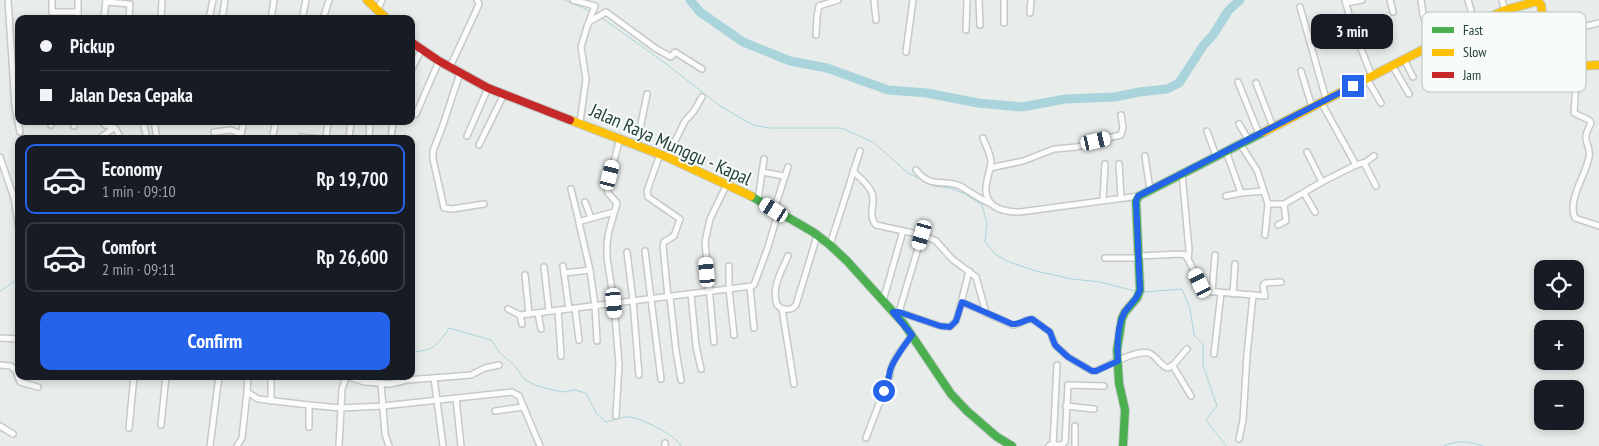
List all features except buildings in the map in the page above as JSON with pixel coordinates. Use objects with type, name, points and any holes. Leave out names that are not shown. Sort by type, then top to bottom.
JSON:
[{"type":"street","points":[[8,0],[15,106]]},
{"type":"street","points":[[52,0],[52,12],[78,12],[78,0]]},
{"type":"street","points":[[160,15],[162,0]]},
{"type":"street","points":[[211,15],[213,0]]},
{"type":"street","points":[[223,15],[225,0]]},
{"type":"street","points":[[272,15],[274,0]]},
{"type":"street","points":[[303,15],[306,0]]},
{"type":"street","points":[[324,15],[329,0]]},
{"type":"street","points":[[367,0],[383,15]]},
{"type":"street","points":[[378,9],[382,0]]},
{"type":"street","points":[[450,67],[479,4],[477,0]]},
{"type":"street","points":[[574,0],[594,5],[595,8],[581,47],[586,79],[580,122]]},
{"type":"street","points":[[816,35],[817,16],[820,6],[838,0]]},
{"type":"street","points":[[874,0],[876,20]]},
{"type":"street","points":[[906,52],[912,0]]},
{"type":"street","points":[[966,30],[967,0]]},
{"type":"street","points":[[979,0],[980,25]]},
{"type":"street","points":[[1004,0],[1004,23]]},
{"type":"street","points":[[1030,13],[1031,0]]},
{"type":"street","points":[[1362,0],[1345,2],[1369,77],[1381,103]]},
{"type":"street","points":[[1390,0],[1392,12]]},
{"type":"street","points":[[1502,0],[1505,10]]},
{"type":"street","points":[[104,15],[106,1],[130,2],[129,15]]},
{"type":"street","points":[[1501,12],[1528,3],[1542,1]]},
{"type":"street","points":[[1300,7],[1324,101],[1356,165]]},
{"type":"street","points":[[590,20],[606,12],[655,48],[671,57],[675,52],[702,69]]},
{"type":"street","points":[[1586,26],[1599,23]]},
{"type":"street","points":[[1338,34],[1354,29]]},
{"type":"street","name":"Jalan Raya Munggu - Kapal","points":[[415,45],[488,88],[664,156],[758,200],[776,212],[799,223],[830,245],[883,301],[896,312],[951,394],[967,411],[1012,446]]},
{"type":"street","points":[[415,63],[421,50]]},
{"type":"street","points":[[983,138],[990,159],[986,187],[988,198],[999,210],[1014,212],[1048,209],[1138,196],[1422,50]]},
{"type":"street","points":[[1404,59],[1413,77]]},
{"type":"street","points":[[416,114],[439,61]]},
{"type":"street","points":[[1392,65],[1409,94]]},
{"type":"street","points":[[1586,66],[1599,65]]},
{"type":"street","points":[[1301,71],[1312,107]]},
{"type":"street","points":[[460,73],[433,151],[433,159],[444,208],[452,209],[484,204]]},
{"type":"street","points":[[1238,82],[1258,134]]},
{"type":"street","points":[[1256,83],[1273,127]]},
{"type":"street","points":[[467,136],[488,88]]},
{"type":"street","points":[[1576,92],[1574,113],[1589,120],[1591,123],[1585,137],[1590,153],[1588,165],[1575,194],[1574,215],[1575,218],[1599,226]]},
{"type":"street","points":[[480,145],[504,94]]},
{"type":"street","points":[[636,144],[647,94]]},
{"type":"street","points":[[681,380],[663,246],[664,242],[674,236],[680,220],[648,197],[647,191],[664,156],[702,97]]},
{"type":"street","points":[[990,168],[1023,161],[1054,149],[1077,147],[1121,135],[1123,127],[1121,116]]},
{"type":"street","points":[[1239,124],[1248,139]]},
{"type":"street","points":[[19,125],[20,132]]},
{"type":"street","points":[[108,125],[114,128],[119,135]]},
{"type":"street","points":[[103,135],[114,128]]},
{"type":"street","points":[[214,132],[231,130],[239,135]]},
{"type":"street","points":[[1207,132],[1216,156]]},
{"type":"street","points":[[616,416],[620,364],[607,243],[616,202],[608,193],[607,188],[620,138]]},
{"type":"street","points":[[1240,144],[1257,170],[1268,204],[1265,235]]},
{"type":"street","points":[[830,245],[860,151]]},
{"type":"street","points":[[1226,151],[1241,193]]},
{"type":"street","points":[[1307,152],[1322,182]]},
{"type":"street","points":[[1145,156],[1150,190]]},
{"type":"street","points":[[1268,204],[1284,204],[1322,182],[1364,163],[1374,156]]},
{"type":"street","points":[[0,157],[15,204]]},
{"type":"street","points":[[758,200],[764,159]]},
{"type":"street","points":[[1364,163],[1376,186]]},
{"type":"street","points":[[1103,200],[1105,164]]},
{"type":"street","points":[[1119,164],[1121,198]]},
{"type":"street","points":[[754,328],[752,286],[768,247],[784,176],[788,167]]},
{"type":"street","points":[[916,170],[928,181],[958,185],[981,200],[992,204]]},
{"type":"street","points":[[853,171],[872,193],[871,218],[876,225],[922,235],[936,242],[952,259],[969,271],[977,280],[986,313]]},
{"type":"street","points":[[762,172],[784,176]]},
{"type":"street","points":[[1182,174],[1189,250],[1188,259]]},
{"type":"street","points":[[714,342],[705,253],[706,233],[726,186]]},
{"type":"street","points":[[571,189],[590,270],[597,341]]},
{"type":"street","points":[[1226,196],[1264,191]]},
{"type":"street","points":[[1304,193],[1315,212]]},
{"type":"street","points":[[1123,446],[1125,414],[1119,383],[1117,350],[1122,318],[1138,294],[1139,257],[1136,201],[1138,196]]},
{"type":"street","points":[[586,202],[591,218]]},
{"type":"street","points":[[1278,225],[1286,221],[1284,204]]},
{"type":"street","points":[[579,222],[614,212]]},
{"type":"street","points":[[883,301],[903,230]]},
{"type":"street","points":[[922,235],[896,312],[940,326],[950,327],[956,321],[969,271]]},
{"type":"street","points":[[782,309],[792,309],[795,307],[817,236]]},
{"type":"street","points":[[646,251],[661,379]]},
{"type":"street","points":[[627,252],[633,301],[638,374]]},
{"type":"street","points":[[1105,258],[1180,254],[1188,259],[1206,291],[1212,292],[1265,296],[1263,286],[1265,282],[1281,282]]},
{"type":"street","points":[[1212,292],[1215,255]]},
{"type":"street","points":[[788,256],[776,286],[776,303],[782,309],[794,384]]},
{"type":"street","points":[[1234,294],[1235,264]]},
{"type":"street","points":[[563,266],[569,309]]},
{"type":"street","points":[[728,266],[734,335]]},
{"type":"street","points":[[544,267],[548,311]]},
{"type":"street","points":[[564,273],[590,270]]},
{"type":"street","points":[[525,275],[529,314]]},
{"type":"street","points":[[508,310],[520,315],[752,286]]},
{"type":"street","points":[[1214,354],[1220,293]]},
{"type":"street","points":[[690,294],[696,346],[701,369]]},
{"type":"street","points":[[1239,439],[1243,420],[1253,295]]},
{"type":"street","points":[[962,302],[1012,324],[1021,324],[1026,320],[1032,319],[1050,332],[1055,345],[1068,357],[1092,371],[1132,355],[1148,353],[1154,356],[1166,368],[1172,366],[1186,349]]},
{"type":"street","points":[[576,308],[579,340]]},
{"type":"street","points":[[558,310],[561,356]]},
{"type":"street","points":[[538,312],[541,329]]},
{"type":"street","points":[[520,315],[522,324]]},
{"type":"street","points":[[866,438],[890,375],[890,370],[912,335]]},
{"type":"street","points":[[0,338],[15,339]]},
{"type":"street","points":[[0,365],[11,366],[15,370]]},
{"type":"street","points":[[358,380],[381,384],[471,375],[485,368],[499,365]]},
{"type":"street","points":[[1057,365],[1051,445],[1062,445],[1065,442],[1068,385],[1104,386]]},
{"type":"street","points":[[1172,366],[1191,396]]},
{"type":"street","points":[[434,378],[443,446]]},
{"type":"street","points":[[19,380],[20,382],[38,387]]},
{"type":"street","points":[[129,428],[134,380]]},
{"type":"street","points":[[161,425],[166,380]]},
{"type":"street","points":[[210,446],[218,380]]},
{"type":"street","points":[[237,446],[242,438],[248,380]]},
{"type":"street","points":[[270,401],[271,380]]},
{"type":"street","points":[[339,446],[344,380]]},
{"type":"street","points":[[381,384],[385,434],[389,446]]},
{"type":"street","points":[[247,392],[253,397],[270,401],[341,408],[437,401],[512,392],[519,396],[540,446]]},
{"type":"street","points":[[456,398],[461,446]]},
{"type":"street","points":[[309,427],[310,406]]},
{"type":"street","points":[[1066,406],[1094,409]]},
{"type":"street","points":[[495,411],[522,407]]},
{"type":"street","points":[[0,426],[13,434]]},
{"type":"street","points":[[1075,426],[1075,446]]},
{"type":"waterway","points":[[565,0],[590,11]]},
{"type":"waterway","points":[[690,0],[700,12],[743,42],[790,61],[827,68],[888,90],[927,93],[978,103],[1022,107],[1065,99],[1115,97],[1167,89],[1179,83],[1228,11],[1240,0]]},
{"type":"waterway","points":[[602,18],[665,63],[720,106],[753,125],[769,128],[841,128],[873,142],[908,173],[934,186],[950,188],[965,194],[982,205],[987,223],[985,242],[995,254],[1009,262],[1036,271],[1072,279],[1100,282],[1135,291]]},
{"type":"waterway","points":[[0,291],[15,281]]},
{"type":"waterway","points":[[1144,292],[1182,289],[1190,308],[1194,335],[1203,344],[1203,365],[1217,406],[1206,420],[1226,446]]},
{"type":"waterway","points":[[415,351],[430,349],[438,343],[449,328],[491,340],[500,353],[514,365],[525,380],[537,386],[562,392],[575,390],[586,393],[596,413],[606,422],[624,417],[634,418],[666,432],[681,446]]},
{"type":"waterway","points":[[1444,446],[1464,442],[1483,446]]},
{"type":"traffic: fast","points":[[1123,446],[1125,410],[1119,383],[1117,350],[1122,318],[1137,298],[1140,290],[1136,201],[1139,196],[1264,132]]},
{"type":"traffic: fast","points":[[751,196],[813,232],[847,261],[904,324],[951,394],[997,437],[1012,446]]},
{"type":"traffic: slow","points":[[367,0],[383,15]]},
{"type":"traffic: slow","points":[[1501,12],[1538,1],[1542,12]]},
{"type":"traffic: slow","points":[[1264,132],[1422,50]]},
{"type":"traffic: slow","points":[[1586,66],[1599,65]]},
{"type":"traffic: slow","points":[[570,120],[667,157],[751,196]]},
{"type":"traffic: jam","points":[[415,45],[439,61],[488,88],[570,120]]},
{"type":"route","points":[[884,391],[891,372],[890,370],[912,335],[893,312],[899,312],[945,328],[954,325],[962,302],[1016,325],[1032,319],[1052,334],[1055,345],[1068,357],[1092,371],[1118,361],[1117,350],[1122,318],[1137,298],[1140,290],[1136,201],[1138,196],[1353,86]]}]
